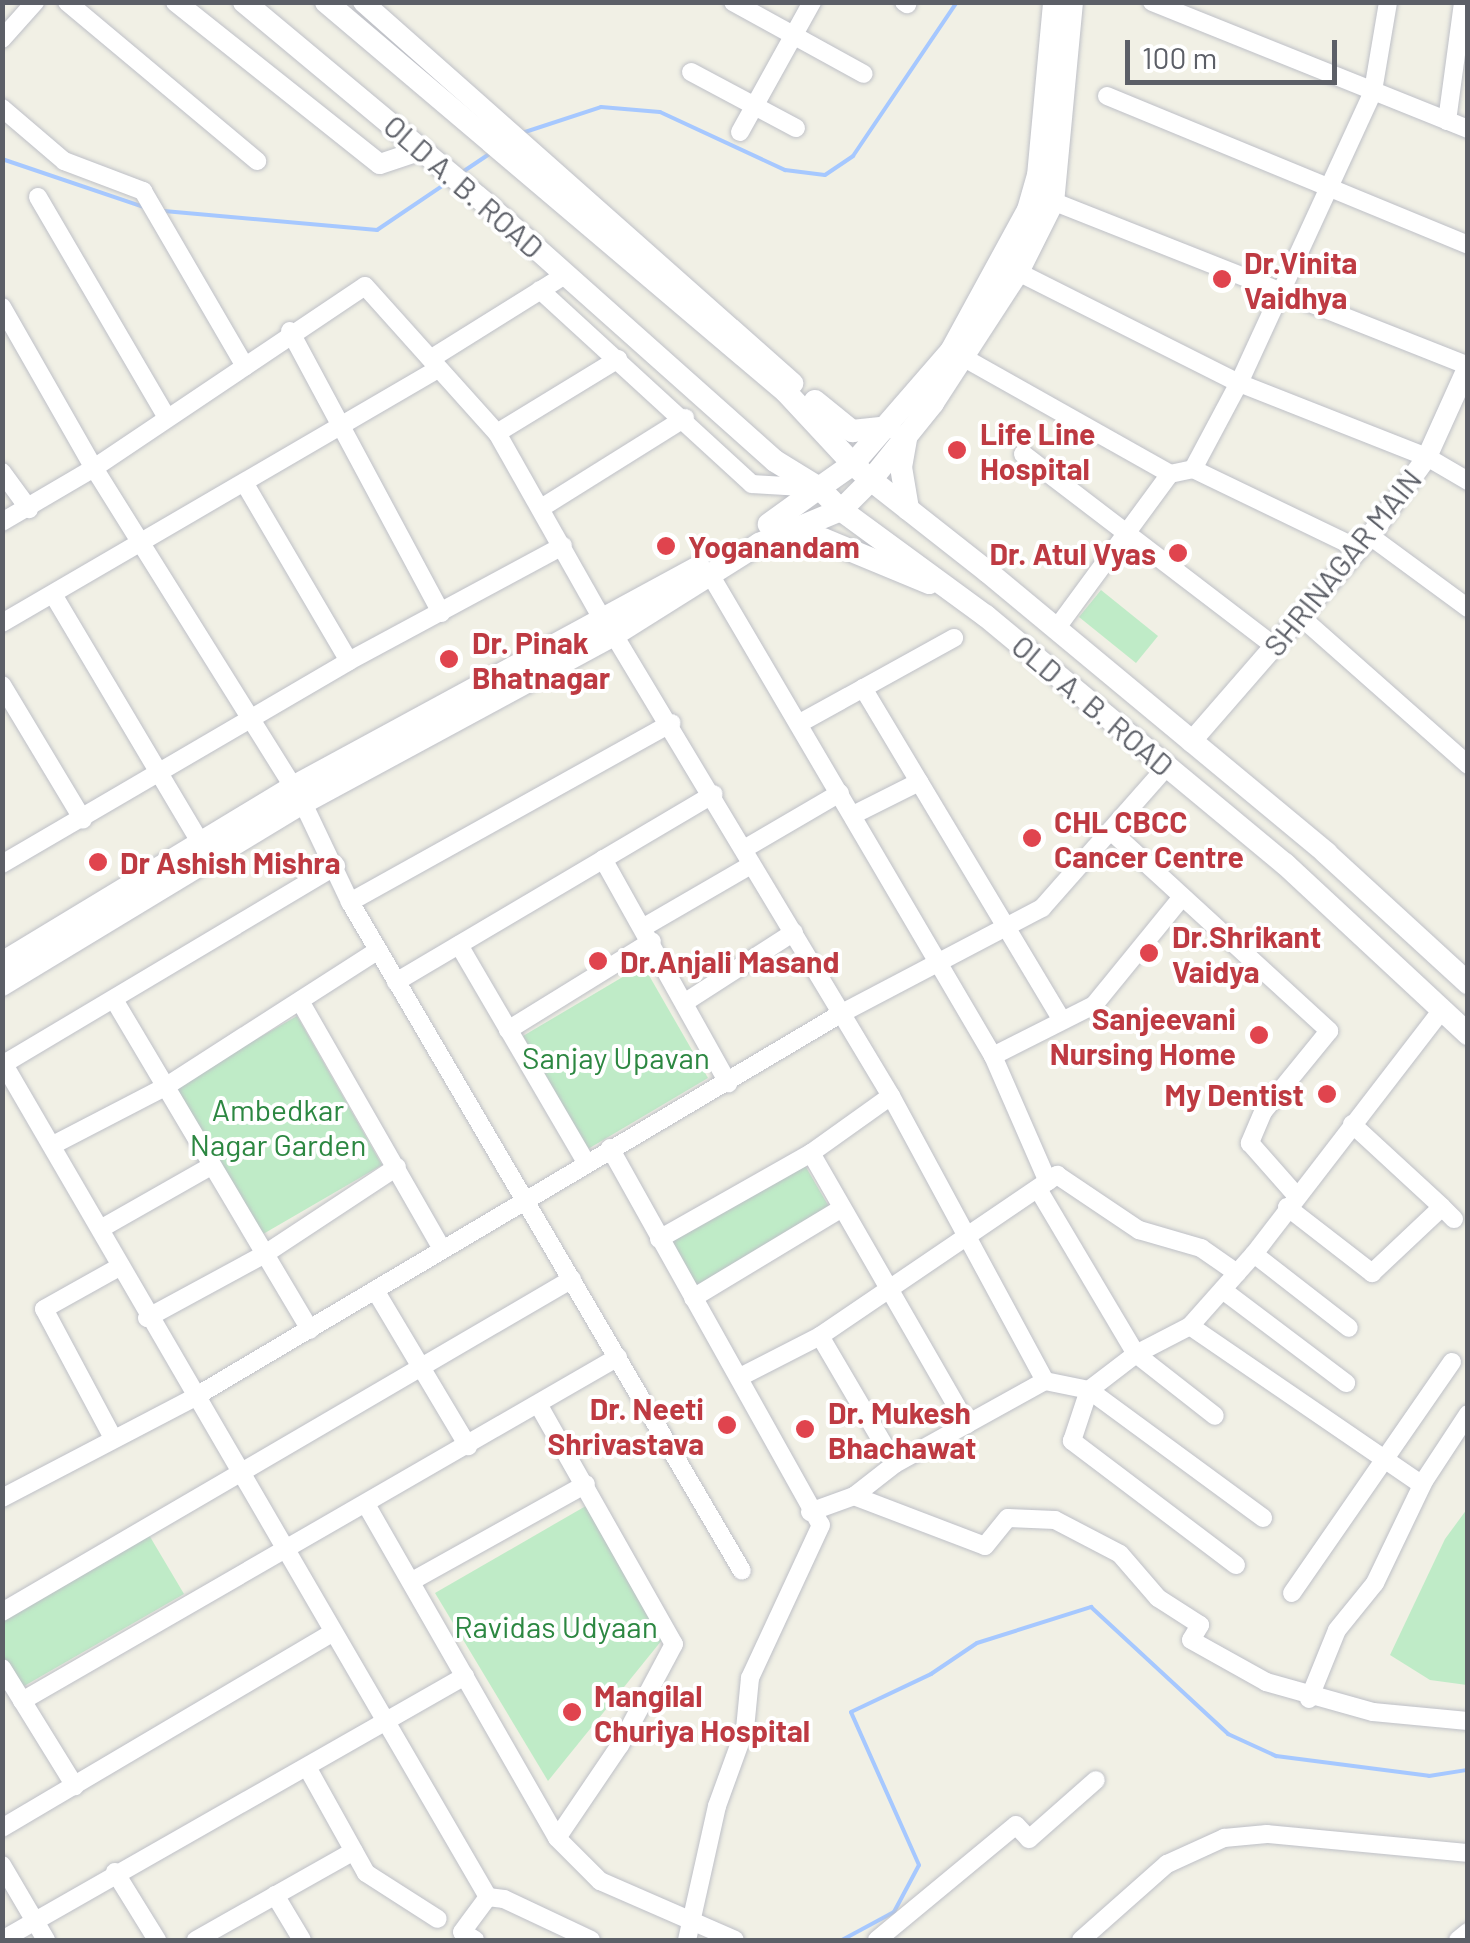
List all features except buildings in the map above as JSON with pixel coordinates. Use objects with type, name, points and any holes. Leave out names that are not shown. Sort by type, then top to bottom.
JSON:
[{"type":"main road","name":"OLD A. B. ROAD","points":[[244,2],[491,208],[775,460],[819,488],[841,510],[947,588],[1168,766],[1468,1034]]},
{"type":"main road","name":"OLD A. B. ROAD","points":[[326,2],[466,108],[790,388],[862,472],[1464,971]]},
{"type":"main road","points":[[957,354],[1043,198],[1054,2]]},
{"type":"main road","points":[[2,962],[201,844],[711,576],[784,531],[841,510],[862,472],[898,432],[1018,272],[1043,198],[1072,2]]},
{"type":"main road","points":[[790,388],[852,431],[898,432]]},
{"type":"main road","points":[[898,432],[908,509]]},
{"type":"main road","points":[[609,628],[819,488],[862,472]]},
{"type":"main road","points":[[784,531],[823,539],[947,588]]},
{"type":"main road","points":[[2,986],[298,795]]},
{"type":"street","points":[[2,39],[35,2]]},
{"type":"street","points":[[67,2],[257,161]]},
{"type":"street","points":[[176,2],[380,164],[422,150]]},
{"type":"street","points":[[363,2],[466,108]]},
{"type":"street","points":[[733,2],[864,74]]},
{"type":"street","points":[[740,132],[812,2]]},
{"type":"street","points":[[1152,2],[1468,129]]},
{"type":"street","points":[[1192,470],[1239,383],[1330,192],[1373,91],[1388,2]]},
{"type":"street","points":[[1447,121],[1463,2]]},
{"type":"street","points":[[691,72],[796,128]]},
{"type":"street","points":[[1107,96],[1330,192],[1468,244]]},
{"type":"street","points":[[2,108],[64,161],[144,191],[245,366]]},
{"type":"street","points":[[38,197],[167,418]]},
{"type":"street","points":[[1043,198],[1252,284],[1281,290],[1468,366]]},
{"type":"street","points":[[1018,272],[1239,383],[1427,457],[1468,481]]},
{"type":"street","points":[[2,623],[144,545],[342,424],[566,275]]},
{"type":"street","points":[[2,522],[29,510],[94,468],[290,332],[366,286],[497,433],[609,628],[672,723],[890,1096],[963,1238],[1044,1381]]},
{"type":"street","points":[[540,290],[685,418],[752,484],[819,488]]},
{"type":"street","points":[[2,307],[94,468],[298,795],[336,866],[350,902],[742,1571]]},
{"type":"street","points":[[290,332],[441,613]]},
{"type":"street","points":[[957,354],[1170,474],[1192,470],[1364,542],[1468,608]]},
{"type":"street","points":[[497,433],[618,359]]},
{"type":"street","name":"SHRINAGAR MAIN","points":[[1191,742],[1302,618],[1427,457],[1468,366]]},
{"type":"street","points":[[541,508],[685,418]]},
{"type":"street","points":[[1023,454],[1274,646]]},
{"type":"street","points":[[2,472],[29,510]]},
{"type":"street","points":[[1056,630],[1170,474]]},
{"type":"street","points":[[244,484],[349,661]]},
{"type":"street","points":[[2,864],[349,661],[563,546]]},
{"type":"street","points":[[711,576],[993,1056],[1043,1185],[1136,1354],[1214,1416]]},
{"type":"street","points":[[54,596],[201,844]]},
{"type":"street","points":[[1302,618],[1468,765]]},
{"type":"street","points":[[800,723],[954,638]]},
{"type":"street","points":[[2,684],[82,820]]},
{"type":"street","points":[[862,688],[1061,1019]]},
{"type":"street","points":[[350,902],[672,723]]},
{"type":"street","points":[[2,1498],[193,1398],[524,1198],[728,1083],[842,1013],[1042,908],[1168,766]]},
{"type":"street","points":[[853,815],[919,782]]},
{"type":"street","points":[[508,1030],[648,934],[840,793]]},
{"type":"street","points":[[396,982],[714,794]]},
{"type":"street","points":[[1111,830],[1329,1032],[1263,1112],[1250,1142],[1291,1200],[1372,1273],[1448,1213],[1352,1124]]},
{"type":"street","points":[[603,858],[688,1001],[728,1083]]},
{"type":"street","points":[[336,866],[116,1003],[3,1063],[102,1228],[193,1398],[488,1897]]},
{"type":"street","points":[[993,1056],[1094,1005],[1182,897]]},
{"type":"street","points":[[688,1001],[794,932]]},
{"type":"street","points":[[459,945],[586,1162]]},
{"type":"street","points":[[53,1145],[164,1087],[378,950]]},
{"type":"street","points":[[300,1001],[442,1249]]},
{"type":"street","points":[[116,1003],[310,1330]]},
{"type":"street","points":[[1236,1565],[1072,1442],[1089,1390],[1136,1354],[1190,1326],[1224,1291],[1442,1010]]},
{"type":"street","points":[[659,1239],[810,1153],[890,1096]]},
{"type":"street","points":[[610,1148],[740,1377],[810,1512],[821,1525],[750,1678],[745,1729],[717,1806],[686,1940]]},
{"type":"street","points":[[810,1153],[967,1424]]},
{"type":"street","points":[[102,1228],[211,1166]]},
{"type":"street","points":[[147,1318],[266,1254],[397,1167]]},
{"type":"street","points":[[740,1377],[820,1336],[1057,1175],[1139,1230],[1200,1248],[1236,1273]]},
{"type":"street","points":[[694,1298],[842,1208]]},
{"type":"street","points":[[1254,1254],[1349,1328]]},
{"type":"street","points":[[114,1438],[44,1309],[121,1266]]},
{"type":"street","points":[[2,1612],[572,1279]]},
{"type":"street","points":[[375,1290],[468,1446]]},
{"type":"street","points":[[1224,1291],[1346,1383]]},
{"type":"street","points":[[1190,1326],[1379,1461],[1422,1485]]},
{"type":"street","points":[[820,1336],[895,1464]]},
{"type":"street","points":[[22,1700],[286,1554],[618,1357]]},
{"type":"street","points":[[1292,1593],[1379,1461],[1452,1362]]},
{"type":"street","points":[[810,1512],[854,1496],[895,1464],[1044,1381],[1089,1390],[1263,1518]]},
{"type":"street","points":[[538,1404],[674,1644],[620,1745],[557,1838]]},
{"type":"street","points":[[1309,1699],[1337,1630],[1375,1583],[1422,1485],[1468,1414]]},
{"type":"street","points":[[412,1581],[586,1484]]},
{"type":"street","points":[[854,1496],[984,1546],[1008,1518],[1055,1520],[1092,1534],[1120,1554],[1158,1598],[1200,1625],[1191,1640],[1309,1699],[1468,1720]]},
{"type":"street","points":[[368,1506],[557,1838],[600,1882],[735,1940]]},
{"type":"street","points":[[2,1828],[332,1634]]},
{"type":"street","points":[[2,1668],[75,1786]]},
{"type":"street","points":[[2,1940],[465,1676]]},
{"type":"street","points":[[306,1768],[366,1873],[438,1919]]},
{"type":"street","points":[[877,1940],[1016,1825],[1029,1839],[1096,1780]]},
{"type":"street","points":[[1081,1940],[1167,1864],[1224,1838],[1267,1834],[1468,1853]]},
{"type":"street","points":[[196,1940],[354,1850]]},
{"type":"street","points":[[2,1865],[46,1940]]},
{"type":"street","points":[[116,1872],[157,1940]]},
{"type":"street","points":[[275,1894],[302,1940]]},
{"type":"street","points":[[474,1940],[462,1932],[488,1897]]},
{"type":"street","points":[[488,1897],[504,1898],[591,1940]]},
{"type":"street","points":[[1458,1940],[1468,1932]]},
{"type":"green space","points":[[1101,590],[1158,636],[1136,663],[1079,617]]},
{"type":"green space","name":"Sanjay Upavan","points":[[643,965],[708,1078],[588,1149],[523,1036]]},
{"type":"green space","name":"Ambedkar Nagar Garden","points":[[297,1016],[382,1165],[258,1237],[173,1087]]},
{"type":"green space","points":[[803,1162],[835,1217],[700,1292],[669,1238]]},
{"type":"green space","name":"Ravidas Udyaan","points":[[591,1503],[662,1640],[548,1781],[435,1593]]},
{"type":"green space","points":[[1467,1509],[1467,1685],[1430,1680],[1390,1655],[1445,1539]]},
{"type":"green space","points":[[146,1530],[184,1594],[19,1689],[3,1659],[2,1615]]},
{"type":"waterway","points":[[522,133],[601,107],[660,112],[785,170],[825,175],[853,156],[957,2]]},
{"type":"waterway","points":[[464,171],[489,154]]},
{"type":"waterway","points":[[2,159],[144,207]]},
{"type":"waterway","points":[[164,211],[377,230],[448,182]]},
{"type":"waterway","points":[[842,1940],[894,1912],[919,1865],[851,1712],[931,1674],[977,1643],[1091,1607],[1228,1734],[1276,1756],[1429,1776],[1468,1770]]},
{"type":"place","name":"Dr.Vinita Vaidhya","points":[[1222,279]]},
{"type":"place","name":"Life Line Hospital","points":[[957,450]]},
{"type":"place","name":"Yoganandam","points":[[666,546]]},
{"type":"place","name":"Dr. Atul Vyas","points":[[1178,553]]},
{"type":"place","name":"Dr. Pinak Bhatnagar","points":[[449,659]]},
{"type":"place","name":"CHL CBCC Cancer Centre","points":[[1032,838]]},
{"type":"place","name":"Dr Ashish Mishra","points":[[98,862]]},
{"type":"place","name":"Dr.Shrikant Vaidya","points":[[1149,953]]},
{"type":"place","name":"Dr.Anjali Masand","points":[[598,961]]},
{"type":"place","name":"Sanjeevani Nursing Home","points":[[1259,1035]]},
{"type":"place","name":"My Dentist","points":[[1327,1094]]},
{"type":"place","name":"Dr. Neeti Shrivastava","points":[[727,1425]]},
{"type":"place","name":"Dr. Mukesh Bhachawat","points":[[805,1429]]},
{"type":"place","name":"Mangilal Churiya Hospital","points":[[572,1712]]}]
